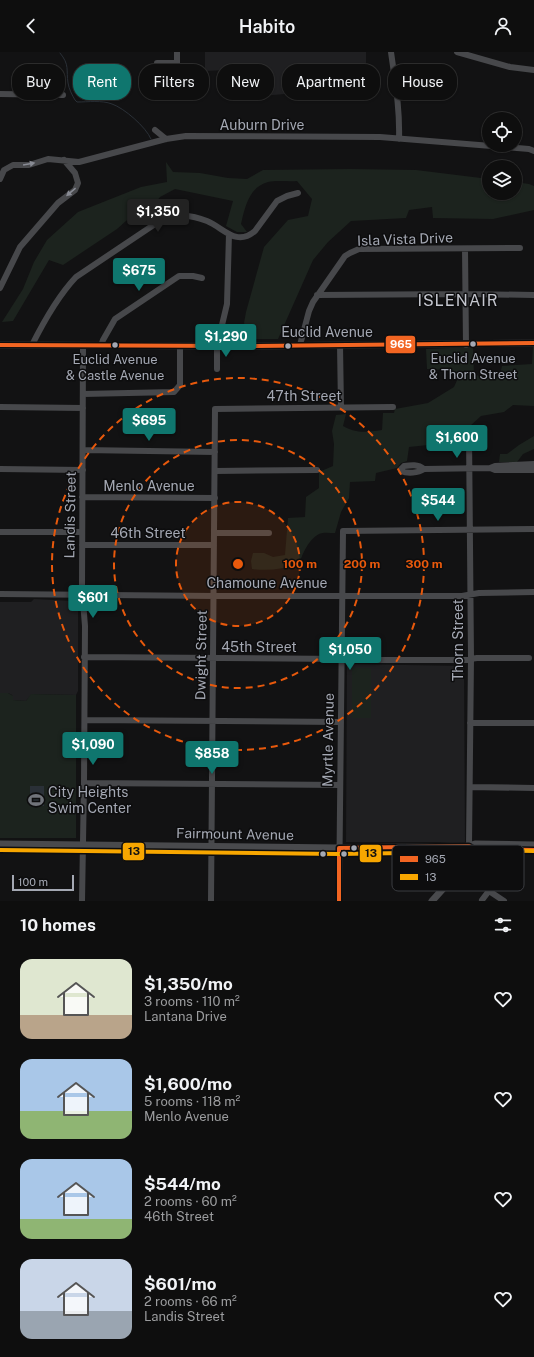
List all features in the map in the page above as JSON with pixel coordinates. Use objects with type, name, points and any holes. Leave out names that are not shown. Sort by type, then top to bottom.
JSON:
[{"type":"main road","name":"Euclid Avenue","points":[[0,345],[217,346],[534,343]]},
{"type":"main road","name":"Fairmount Avenue","points":[[0,844],[211,847],[392,847]]},
{"type":"main road","name":"Fairmount Avenue","points":[[472,845],[534,845]]},
{"type":"main road","name":"Fairmount Avenue","points":[[524,850],[534,850]]},
{"type":"main road","points":[[432,901],[441,891]]},
{"type":"street","points":[[157,63],[177,62],[177,52]]},
{"type":"street","points":[[391,52],[400,119],[399,139]]},
{"type":"street","points":[[457,52],[510,67],[534,70]]},
{"type":"street","points":[[0,94],[12,94]]},
{"type":"street","points":[[155,130],[166,139]]},
{"type":"street","name":"Auburn Drive","points":[[0,179],[4,170],[13,165],[29,165],[48,159],[78,162],[166,139],[186,136],[380,137],[534,150]]},
{"type":"street","points":[[0,288],[20,247],[58,203],[75,190],[78,183],[75,173],[64,160]]},
{"type":"street","points":[[32,345],[51,311],[76,277],[162,220],[177,215],[188,216],[208,222],[229,234],[241,237],[251,234],[277,201],[298,193]]},
{"type":"street","points":[[217,369],[217,346],[227,304],[229,234]]},
{"type":"street","name":"Isla Vista Drive","points":[[300,345],[309,311],[317,295],[345,256],[359,249],[520,248]]},
{"type":"street","points":[[465,249],[466,344]]},
{"type":"street","points":[[101,346],[115,319],[179,276],[193,276],[202,278]]},
{"type":"street","points":[[317,295],[534,295]]},
{"type":"street","points":[[340,345],[341,408]]},
{"type":"street","name":"Landis Street","points":[[82,901],[85,720],[85,626],[82,595],[84,346]]},
{"type":"street","points":[[83,394],[174,392],[180,385],[180,346]]},
{"type":"street","points":[[0,407],[83,408]]},
{"type":"street","name":"47th Street","points":[[216,409],[394,407]]},
{"type":"street","name":"Dwight Street","points":[[210,901],[216,409]]},
{"type":"street","name":"Thorn Street","points":[[469,433],[471,658],[469,845]]},
{"type":"street","points":[[83,450],[215,452]]},
{"type":"street","points":[[490,468],[495,466],[534,464]]},
{"type":"street","points":[[424,469],[490,468],[495,470],[534,470]]},
{"type":"street","points":[[0,469],[83,470]]},
{"type":"street","points":[[215,471],[317,470]]},
{"type":"street","name":"Menlo Avenue","points":[[82,497],[214,498]]},
{"type":"street","points":[[470,530],[534,529]]},
{"type":"street","name":"Myrtle Avenue","points":[[339,901],[343,532],[470,530]]},
{"type":"street","points":[[0,532],[82,532]]},
{"type":"street","points":[[214,533],[268,533]]},
{"type":"street","name":"46th Street","points":[[82,545],[214,545]]},
{"type":"street","name":"Chamoune Avenue","points":[[0,594],[462,596],[470,594],[534,592]]},
{"type":"street","name":"45th Street","points":[[84,657],[341,660],[463,660],[471,658],[529,658]]},
{"type":"street","points":[[85,720],[340,722]]},
{"type":"street","points":[[470,723],[534,723]]},
{"type":"street","points":[[84,783],[340,786]]},
{"type":"street","points":[[470,787],[534,788]]},
{"type":"street","points":[[482,900],[489,891],[504,901]]},
{"type":"shaded area","points":[[205,52],[366,52],[366,64],[282,64],[282,94],[274,95],[274,64],[217,64],[217,70],[209,71],[209,64],[205,64]]},
{"type":"shaded area","points":[[166,162],[173,172],[200,173],[228,178],[247,179],[263,170],[416,170],[482,178],[482,200],[522,200],[522,183],[529,184],[534,186],[534,210],[493,219],[433,218],[432,207],[409,210],[406,218],[351,221],[328,242],[313,260],[278,339],[252,339],[244,323],[264,247],[288,220],[308,216],[312,199],[297,181],[268,182],[256,188],[246,205],[241,224],[247,232],[237,232],[226,226],[233,201],[175,189],[160,197],[152,207],[154,218],[146,223],[136,212],[117,229],[63,265],[49,260],[13,321],[2,322],[23,289],[34,262],[47,240],[78,212],[141,187],[167,182]]},
{"type":"shaded area","points":[[533,346],[534,406],[513,405],[504,412],[481,416],[470,426],[463,437],[432,437],[428,445],[409,447],[407,461],[401,463],[397,468],[376,473],[375,481],[350,482],[349,498],[341,512],[335,533],[322,533],[315,537],[306,547],[299,564],[276,569],[252,569],[251,561],[253,553],[264,553],[273,557],[285,555],[288,518],[305,517],[306,497],[319,488],[319,472],[333,466],[334,444],[332,431],[336,415],[346,414],[343,426],[348,429],[366,432],[382,430],[383,413],[394,413],[395,409],[428,403],[454,387],[459,376],[448,370],[427,369],[426,349],[473,347],[474,375],[499,378],[502,366],[532,364]]},
{"type":"shaded area","points":[[534,436],[534,449],[523,454],[517,462],[499,462],[500,454],[507,454]]},
{"type":"shaded area","points":[[34,599],[73,601],[78,610],[78,691],[76,695],[32,694],[26,701],[13,700],[12,695],[8,693],[0,693],[0,602],[31,602]]},
{"type":"shaded area","points":[[347,664],[464,666],[465,842],[346,842]]},
{"type":"shaded area","points":[[352,668],[371,668],[371,718],[352,718]]},
{"type":"shaded area","points":[[0,693],[8,693],[13,696],[13,700],[26,701],[31,694],[76,695],[76,838],[0,838]]},
{"type":"shaded area","points":[[30,786],[44,786],[44,806],[39,806],[39,802],[30,801]]},
{"type":"waterway","points":[[60,53],[66,64],[69,87],[77,102],[104,102],[117,106],[140,124],[151,139]]},
{"type":"transit line","name":"965","points":[[0,345],[245,346],[534,343]]},
{"type":"transit line","name":"965","points":[[339,901],[339,848],[392,847]]},
{"type":"transit line","name":"13","points":[[0,850],[339,854],[392,853]]},
{"type":"transit line","name":"965","points":[[524,850],[534,850]]},
{"type":"transit line","name":"13","points":[[524,851],[534,851]]},
{"type":"place","name":"Euclid Avenue & Thorn Street","points":[[473,344]]},
{"type":"place","name":"Euclid Avenue & Castle Avenue","points":[[115,345]]},
{"type":"place","name":"City Heights Swim Center","points":[[36,800]]},
{"type":"district","name":"ISLENAIR","points":[[458,300]]}]
